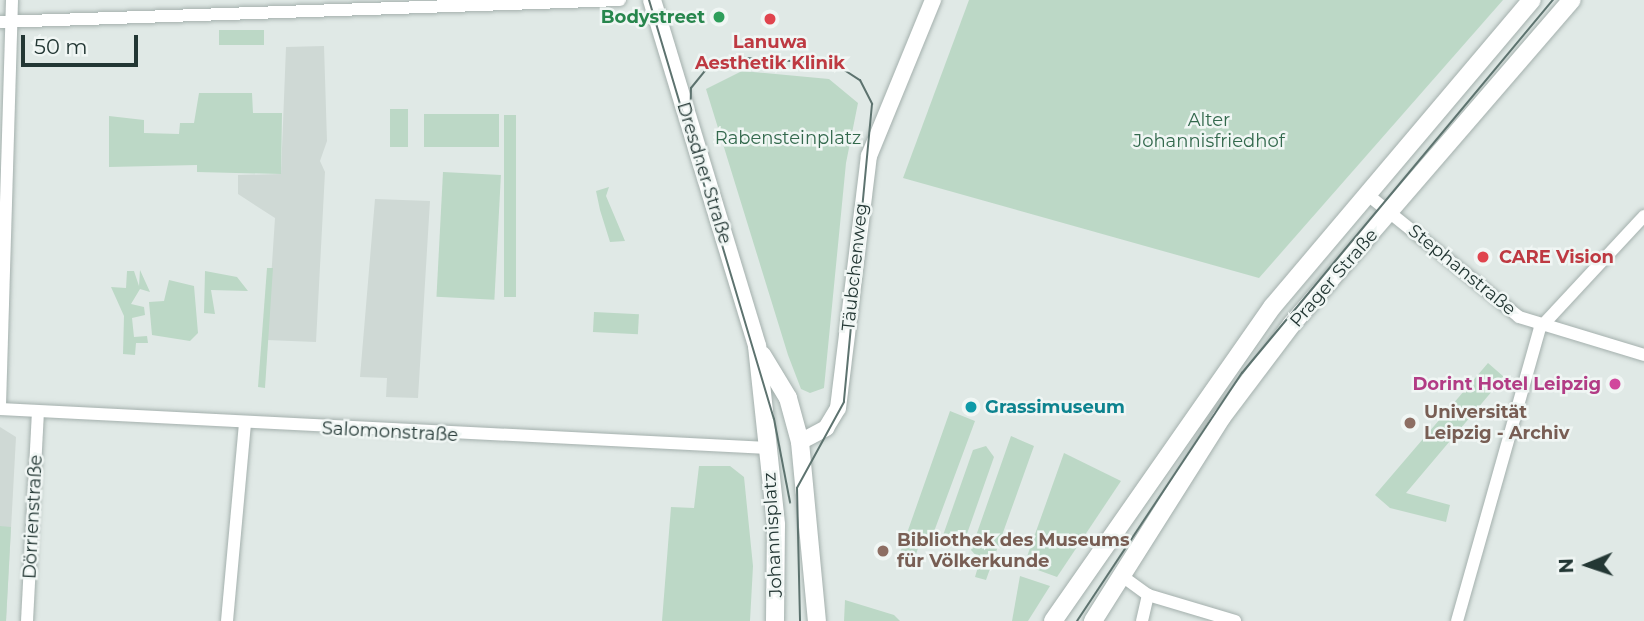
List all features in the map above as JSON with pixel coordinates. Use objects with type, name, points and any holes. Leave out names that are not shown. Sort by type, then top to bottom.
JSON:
[{"type":"main road","name":"Dresdner Straße","points":[[652,0],[757,346],[775,447]]},
{"type":"main road","name":"Prager Straße","points":[[1052,621],[1091,560],[1273,306],[1532,0]]},
{"type":"main road","name":"Prager Straße","points":[[1122,576],[1222,417],[1390,212],[1572,0]]},
{"type":"main road","name":"Dresdner Straße","points":[[757,346],[788,398],[800,442],[803,468]]},
{"type":"main road","name":"Täubchenweg","points":[[775,447],[800,442]]},
{"type":"main road","name":"Johannisplatz","points":[[775,447],[775,621]]},
{"type":"main road","name":"Johannisplatz","points":[[803,468],[817,621]]},
{"type":"main road","points":[[1093,621],[1122,576]]},
{"type":"street","points":[[0,407],[6,22],[12,0]]},
{"type":"street","points":[[6,22],[620,0]]},
{"type":"street","name":"Täubchenweg","points":[[800,442],[826,428],[839,401],[866,173],[905,60],[933,0]]},
{"type":"street","name":"Stephanstraße","points":[[1368,195],[1540,328],[1644,355]]},
{"type":"street","points":[[1457,621],[1540,328],[1644,216]]},
{"type":"street","name":"Salomonstraße","points":[[0,407],[38,413],[245,425],[775,447]]},
{"type":"street","name":"Dörrienstraße","points":[[27,621],[38,413]]},
{"type":"street","points":[[227,621],[245,425]]},
{"type":"street","points":[[1122,576],[1148,595],[1235,621]]},
{"type":"street","points":[[1142,621],[1148,595]]},
{"type":"shaded area","points":[[324,46],[327,141],[320,161],[325,172],[316,342],[267,340],[275,218],[238,194],[238,175],[281,174],[286,47]]},
{"type":"shaded area","points":[[375,199],[430,201],[418,398],[386,397],[387,378],[360,377]]},
{"type":"shaded area","points":[[0,427],[16,437],[6,621],[0,621]]},
{"type":"green space","name":"Alter Johannisfriedhof","points":[[969,0],[1503,0],[1259,278],[903,178]]},
{"type":"green space","points":[[219,30],[264,30],[264,45],[219,45]]},
{"type":"green space","name":"Rabensteinplatz","points":[[742,71],[829,79],[858,103],[846,163],[824,388],[810,393],[801,389],[788,355],[706,89]]},
{"type":"green space","points":[[199,93],[252,93],[253,113],[282,113],[281,174],[197,172],[197,165],[109,167],[109,116],[144,120],[144,133],[179,134],[180,123],[194,123]]},
{"type":"green space","points":[[390,109],[408,109],[408,147],[390,147]]},
{"type":"green space","points":[[424,114],[499,114],[499,147],[424,147]]},
{"type":"green space","points":[[504,115],[516,115],[516,297],[504,297]]},
{"type":"green space","points":[[443,172],[501,175],[494,300],[436,297]]},
{"type":"green space","points":[[609,187],[606,196],[625,241],[610,242],[600,210],[596,191]]},
{"type":"green space","points":[[267,268],[273,268],[265,388],[258,387]]},
{"type":"green space","points":[[140,270],[150,292],[140,289],[131,304],[144,307],[145,315],[132,318],[134,337],[147,336],[148,343],[136,343],[135,355],[123,354],[124,316],[111,287],[126,288],[127,271],[134,271],[139,286]]},
{"type":"green space","points":[[205,271],[237,277],[248,291],[211,290],[215,314],[204,313]]},
{"type":"green space","points":[[169,280],[194,286],[198,333],[190,341],[152,335],[149,302],[164,301]]},
{"type":"green space","points":[[594,312],[639,314],[638,334],[593,332]]},
{"type":"green space","points":[[1488,363],[1504,377],[1406,493],[1450,505],[1446,522],[1390,508],[1375,495]]},
{"type":"green space","points":[[950,411],[975,421],[932,537],[922,537],[915,557],[900,553]]},
{"type":"green space","points":[[1011,436],[1034,446],[986,580],[975,577],[980,560],[971,550]]},
{"type":"green space","points":[[986,446],[994,457],[962,548],[941,541],[973,450]]},
{"type":"green space","points":[[1064,453],[1121,481],[1057,577],[1024,565]]},
{"type":"green space","points":[[699,466],[730,466],[744,477],[753,566],[750,621],[662,621],[671,507],[694,508]]},
{"type":"green space","points":[[0,526],[11,527],[6,621],[0,621]]},
{"type":"green space","points":[[1020,576],[1050,586],[1028,621],[1012,621]]},
{"type":"green space","points":[[845,600],[894,615],[900,621],[844,621]]},
{"type":"tram line","points":[[649,0],[774,419],[790,502]]},
{"type":"tram line","points":[[1077,621],[1242,373],[1553,0]]},
{"type":"tram line","points":[[690,138],[691,88],[708,67],[732,57],[835,64],[860,80],[872,104],[844,402],[797,488],[800,621]]},
{"type":"place","name":"Bodystreet","points":[[719,17]]},
{"type":"place","name":"Lanuwa Aesthetik Klinik","points":[[770,19]]},
{"type":"place","name":"CARE Vision","points":[[1483,257]]},
{"type":"place","name":"Dorint Hotel Leipzig","points":[[1615,384]]},
{"type":"place","name":"Grassimuseum","points":[[971,407]]},
{"type":"place","name":"Universität Leipzig - Archiv","points":[[1410,423]]},
{"type":"place","name":"Bibliothek des Museums für Völkerkunde","points":[[883,551]]}]
